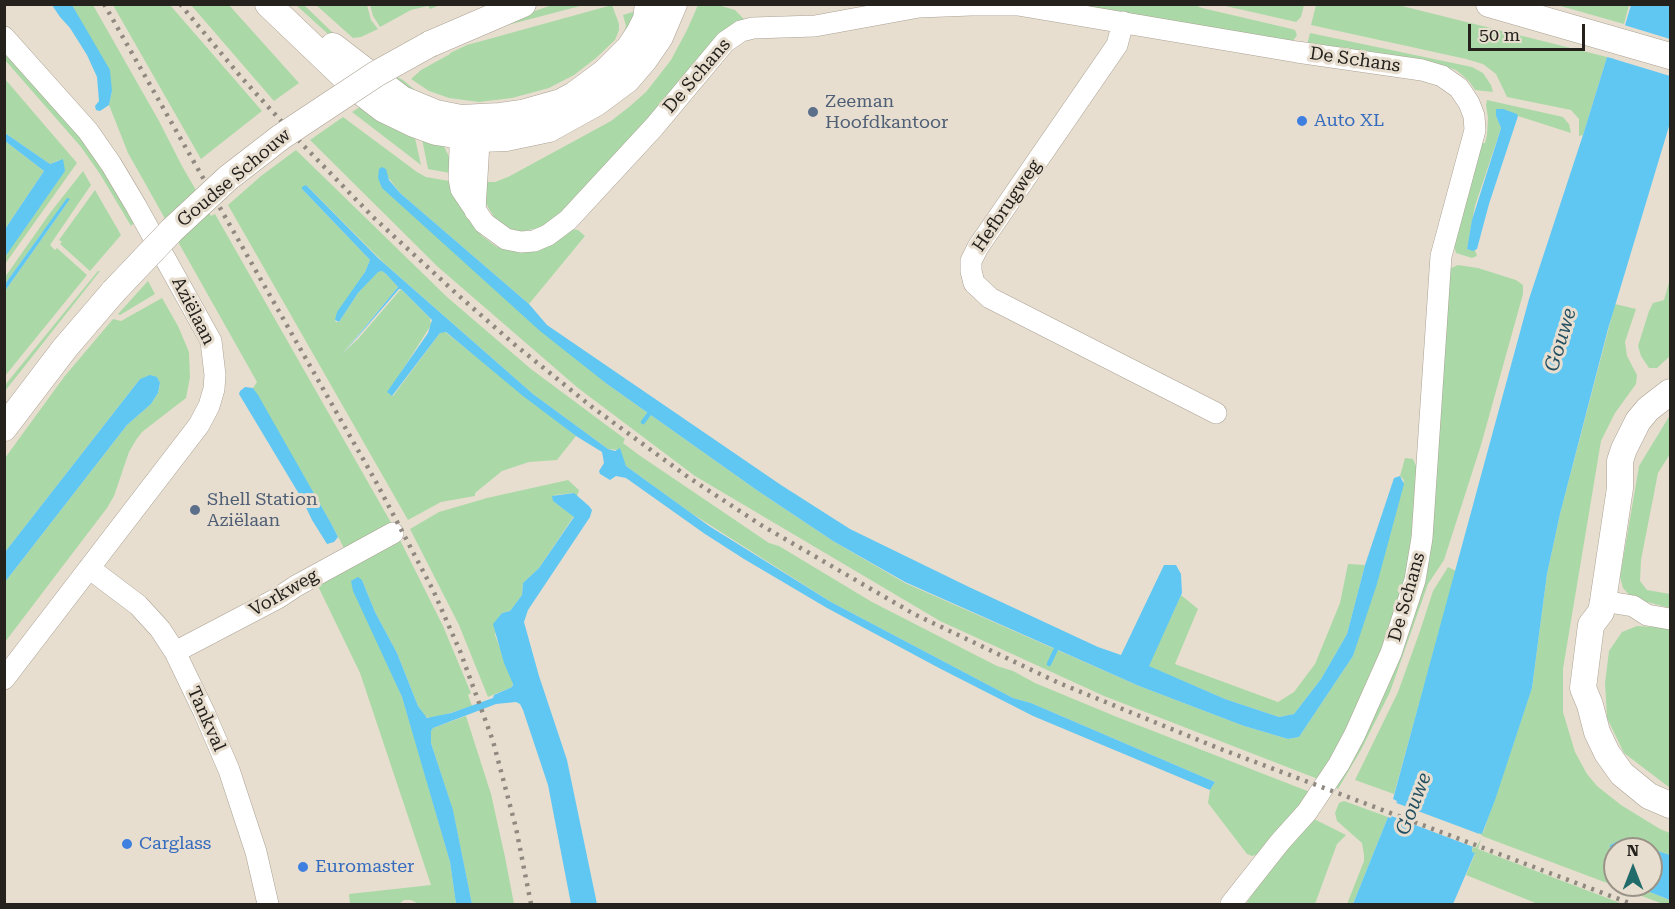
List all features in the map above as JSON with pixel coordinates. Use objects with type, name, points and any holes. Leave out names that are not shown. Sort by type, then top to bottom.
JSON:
[{"type":"main road","points":[[268,4],[341,75],[383,109],[436,132],[470,128],[548,107],[574,95],[605,72],[629,48],[646,18],[648,4]]},
{"type":"main road","points":[[290,4],[340,53],[402,99],[470,128],[506,138],[549,129],[596,103],[627,80],[645,59],[660,36],[674,4]]},
{"type":"main road","name":"Goudse Schouw","points":[[424,38],[476,4]]},
{"type":"main road","name":"Goudse Schouw","points":[[4,428],[110,284],[170,209],[211,172],[271,124],[363,62],[523,4]]},
{"type":"main road","points":[[1489,4],[1671,56]]},
{"type":"main road","name":"Goudse Schouw","points":[[4,400],[110,284]]},
{"type":"main road","points":[[1669,394],[1620,488],[1602,607],[1607,626],[1597,689],[1590,705],[1602,743],[1622,774],[1649,796],[1671,805]]},
{"type":"street","name":"De Schans","points":[[470,128],[459,178],[461,189],[484,223],[506,239],[528,241],[548,235],[568,220],[646,135],[725,42],[748,29],[815,26],[919,7],[1018,5],[1297,52],[1422,70],[1442,76],[1459,88],[1469,103],[1475,130],[1471,152],[1441,256],[1422,538],[1415,580],[1391,653],[1339,764],[1307,812],[1231,904]]},
{"type":"street","name":"Hefbrugweg","points":[[1123,22],[1117,45],[978,247],[971,261],[971,271],[974,283],[990,298],[1216,413]]},
{"type":"street","name":"Aziëlaan","points":[[4,37],[88,131],[111,164],[211,341],[215,361],[214,389],[209,406],[199,425],[4,679]]},
{"type":"street","name":"Vorkweg","points":[[175,652],[278,598],[393,533]]},
{"type":"street","name":"Tankval","points":[[89,568],[138,605],[160,629],[175,652],[229,770],[256,852],[268,904]]},
{"type":"street","points":[[1602,607],[1633,606],[1647,615],[1671,619]]},
{"type":"green space","points":[[370,4],[440,5],[430,9],[428,6],[411,10],[380,27],[373,16]]},
{"type":"green space","points":[[72,5],[93,5],[182,166],[211,216],[215,214],[393,526],[346,552],[253,388],[257,382],[128,153],[109,105],[112,91]]},
{"type":"green space","points":[[113,5],[170,5],[262,111],[201,159]]},
{"type":"green space","points":[[191,5],[229,5],[299,83],[274,101]]},
{"type":"green space","points":[[296,5],[304,5],[332,32],[376,67],[403,80],[415,90],[442,102],[477,107],[492,107],[533,99],[558,91],[578,80],[605,59],[620,43],[626,26],[623,15],[639,10],[638,22],[629,39],[608,62],[581,84],[560,95],[534,104],[493,112],[470,112],[428,105],[391,87],[370,72]]},
{"type":"green space","points":[[316,5],[367,5],[371,20],[378,29],[353,38]]},
{"type":"green space","points":[[552,5],[584,5],[481,32],[481,30]]},
{"type":"green space","points":[[612,5],[619,24],[615,40],[574,75],[549,88],[512,98],[479,102],[449,98],[429,91],[411,79],[421,70],[467,45]]},
{"type":"green space","points":[[698,5],[718,5],[735,10],[746,21],[554,220],[544,227],[518,232],[497,221],[483,197],[483,182],[495,182],[508,177],[611,121],[629,107],[646,92],[671,60]]},
{"type":"green space","points":[[1073,5],[1195,5],[1292,29],[1297,35],[1293,41]]},
{"type":"green space","points":[[1221,5],[1304,5],[1301,17],[1296,22]]},
{"type":"green space","points":[[1316,5],[1398,5],[1607,57],[1583,135],[1579,136],[1579,119],[1571,110],[1507,97],[1496,74],[1483,64],[1311,25]]},
{"type":"green space","points":[[1557,5],[1629,5],[1624,24]]},
{"type":"green space","points":[[1310,33],[1472,67],[1483,73],[1493,92],[1475,90],[1469,81],[1456,70],[1435,63],[1307,45]]},
{"type":"green space","points":[[5,50],[87,143],[136,221],[131,226],[81,147],[5,60]]},
{"type":"green space","points":[[5,79],[77,163],[5,264],[5,257],[59,160],[50,164],[5,133]]},
{"type":"green space","points":[[1487,100],[1563,117],[1569,124],[1571,133],[1518,116],[1496,116],[1501,128],[1475,206],[1467,249],[1475,250],[1477,256],[1472,258],[1456,253],[1453,243],[1482,143],[1485,143],[1487,135]]},
{"type":"green space","points":[[366,103],[399,130],[415,138],[421,165],[352,112]]},
{"type":"green space","points":[[343,117],[417,172],[426,177],[455,182],[468,219],[482,236],[497,247],[514,251],[571,229],[578,230],[585,236],[529,304],[400,193],[387,176],[378,178],[607,384],[758,491],[833,541],[905,583],[1139,686],[1244,726],[1288,739],[1299,737],[1353,656],[1404,480],[1400,476],[1405,458],[1413,459],[1418,470],[1413,543],[1398,611],[1354,718],[1318,779],[1104,696],[940,621],[695,476],[578,388],[438,267],[310,140]]},
{"type":"green space","points":[[421,134],[443,144],[450,159],[450,173],[428,169]]},
{"type":"green space","points":[[5,141],[44,171],[5,229]]},
{"type":"green space","points":[[296,150],[447,297],[531,369],[625,439],[623,443],[639,455],[769,543],[779,546],[872,602],[997,666],[1117,717],[1310,792],[1262,853],[1252,856],[1247,854],[1208,803],[1210,790],[1215,782],[1031,703],[1013,698],[831,602],[691,513],[626,466],[618,450],[608,449],[533,394],[385,264],[306,185],[302,189],[370,260],[335,320],[336,322],[339,322],[358,293],[377,272],[382,271],[398,287],[342,354],[401,289],[430,318],[431,325],[388,393],[393,396],[440,333],[444,331],[576,436],[557,460],[529,462],[502,471],[475,493],[475,496],[441,502],[408,520],[228,205]]},
{"type":"green space","points":[[83,171],[91,185],[50,245],[55,250],[57,248],[87,275],[5,376],[5,291],[70,199],[5,284],[5,277]]},
{"type":"green space","points":[[95,190],[121,235],[90,271],[60,244],[62,242],[59,240]]},
{"type":"green space","points":[[1458,265],[1478,268],[1516,280],[1523,285],[1523,294],[1481,445],[1444,560],[1428,584],[1390,692],[1361,750],[1338,789],[1334,786],[1401,652],[1449,269]]},
{"type":"green space","points":[[100,271],[5,391],[5,385]]},
{"type":"green space","points":[[1670,279],[1670,356],[1657,368],[1649,368],[1638,346],[1649,311],[1653,303],[1664,300]]},
{"type":"green space","points":[[148,281],[155,294],[120,315],[118,314]]},
{"type":"green space","points":[[162,298],[189,352],[190,377],[186,398],[142,432],[136,440],[107,508],[5,642],[5,582],[127,425],[151,404],[158,393],[160,384],[157,377],[140,379],[5,552],[5,458],[64,377],[113,319],[121,321]]},
{"type":"green space","points":[[1615,304],[1636,309],[1625,342],[1627,356],[1637,375],[1636,384],[1615,413],[1601,441],[1563,669],[1563,712],[1575,752],[1587,774],[1597,786],[1621,805],[1670,833],[1670,855],[1663,853],[1663,837],[1603,837],[1603,881],[1482,836],[1478,849],[1623,904],[1538,904],[1466,875],[1475,854],[1472,850],[1479,832],[1483,833],[1532,688],[1547,574],[1560,514]]},
{"type":"green space","points":[[1670,415],[1670,454],[1658,473],[1641,560],[1640,581],[1647,590],[1670,594],[1670,608],[1632,598],[1623,588],[1620,577],[1639,466]]},
{"type":"green space","points":[[568,480],[579,490],[577,497],[573,493],[555,495],[553,501],[574,516],[539,568],[523,583],[522,595],[510,611],[502,613],[495,635],[513,682],[512,687],[488,697],[459,625],[410,529],[439,512],[487,498]]},
{"type":"green space","points":[[398,536],[443,626],[471,693],[468,695],[472,706],[431,719],[425,716],[418,706],[397,653],[375,612],[362,580],[380,647],[402,697],[417,746],[450,862],[456,904],[419,904],[411,900],[404,900],[399,904],[350,904],[349,894],[431,885],[360,673],[316,582]]},
{"type":"green space","points":[[1348,564],[1365,565],[1347,634],[1321,679],[1294,714],[1279,717],[1225,699],[1148,666],[1181,595],[1198,609],[1175,664],[1278,702],[1294,692],[1315,664],[1340,603]]},
{"type":"green space","points":[[1448,567],[1456,571],[1394,794],[1355,780],[1398,692],[1433,591]]},
{"type":"green space","points":[[1637,626],[1670,628],[1670,788],[1624,753],[1607,718],[1605,683],[1609,651],[1622,632]]},
{"type":"green space","points":[[466,716],[491,794],[514,904],[472,904],[453,811],[431,743],[433,728]]},
{"type":"green space","points":[[1344,801],[1388,817],[1353,904],[1347,904],[1364,861],[1364,855],[1362,843],[1337,821],[1335,813],[1339,803]]},
{"type":"green space","points":[[1304,814],[1346,835],[1337,844],[1315,904],[1246,904]]},
{"type":"green space","points":[[1644,897],[1662,897],[1670,900],[1670,904],[1663,904]]},
{"type":"water","points":[[52,5],[72,5],[110,70],[112,91],[109,105],[100,111],[96,110],[95,106],[99,101],[97,77],[87,55]]},
{"type":"water","name":"Gouwe","points":[[1631,5],[1670,5],[1670,123],[1608,329],[1560,514],[1547,574],[1532,688],[1495,800],[1482,834],[1479,833],[1472,849],[1475,853],[1453,904],[1353,904],[1388,817],[1391,818],[1397,801],[1393,799],[1529,299],[1607,57],[1615,59]]},
{"type":"water","points":[[1496,109],[1503,109],[1518,116],[1477,249],[1473,251],[1467,249],[1472,220],[1501,128]]},
{"type":"water","points":[[5,133],[50,164],[63,159],[65,171],[5,257],[5,229],[44,171],[5,141]]},
{"type":"water","points":[[382,167],[386,169],[389,180],[400,193],[529,304],[547,325],[781,485],[850,529],[1098,647],[1121,655],[1164,565],[1176,565],[1181,574],[1182,593],[1149,666],[1225,699],[1279,717],[1294,714],[1321,679],[1347,634],[1365,565],[1394,478],[1400,476],[1404,484],[1377,584],[1353,656],[1299,737],[1288,739],[1244,726],[1139,686],[905,582],[833,541],[758,491],[607,384],[540,331],[382,188],[378,178],[379,169]]},
{"type":"water","points":[[306,185],[378,258],[533,394],[608,449],[615,451],[620,448],[626,466],[709,526],[831,602],[1013,698],[1031,703],[1215,782],[1210,790],[1033,716],[939,668],[827,608],[744,559],[626,478],[616,476],[610,480],[599,471],[604,463],[602,452],[576,436],[523,396],[446,332],[440,333],[392,396],[387,392],[428,333],[432,320],[399,289],[341,356],[398,287],[382,271],[378,272],[358,293],[339,322],[335,320],[337,312],[365,272],[370,260],[302,189]]},
{"type":"water","points":[[67,198],[70,199],[5,291],[5,284]]},
{"type":"water","points":[[150,375],[157,377],[160,383],[158,393],[151,404],[127,425],[5,582],[5,552],[140,379]]},
{"type":"water","points":[[245,387],[253,388],[258,395],[332,525],[338,537],[334,542],[327,544],[239,394]]},
{"type":"water","points":[[574,493],[592,510],[590,517],[528,610],[524,622],[567,760],[597,904],[571,904],[548,785],[523,710],[516,702],[496,704],[433,728],[431,731],[431,743],[453,810],[472,904],[456,904],[450,862],[402,697],[353,591],[351,581],[358,577],[362,580],[375,612],[397,653],[418,706],[427,718],[451,713],[493,698],[494,695],[512,687],[513,684],[504,663],[493,624],[502,613],[510,611],[522,595],[523,583],[539,568],[574,517],[553,501],[552,496]]},
{"type":"water","points":[[1663,853],[1670,855],[1670,900],[1662,897]]},
{"type":"pier","points":[[1624,25],[1670,39],[1670,76],[1614,59]]},
{"type":"pier","points":[[1391,801],[1482,835],[1482,837],[1476,848],[1386,814],[1389,814],[1393,803]]},
{"type":"waterway","points":[[643,422],[649,414]]},
{"type":"waterway","points":[[1049,664],[1056,649]]},
{"type":"railway","points":[[104,4],[375,480],[433,590],[460,651],[493,741],[516,828],[531,904]]},
{"type":"railway","points":[[180,4],[241,77],[302,144],[373,217],[458,295],[592,407],[688,477],[761,525],[914,614],[1059,683],[1218,748],[1632,904]]},
{"type":"place","name":"Zeeman Hoofdkantoor","points":[[813,112]]},
{"type":"place","name":"Auto XL","points":[[1302,121]]},
{"type":"place","name":"Shell Station Aziëlaan","points":[[195,510]]},
{"type":"place","name":"Carglass","points":[[127,844]]},
{"type":"place","name":"Euromaster","points":[[303,867]]}]
